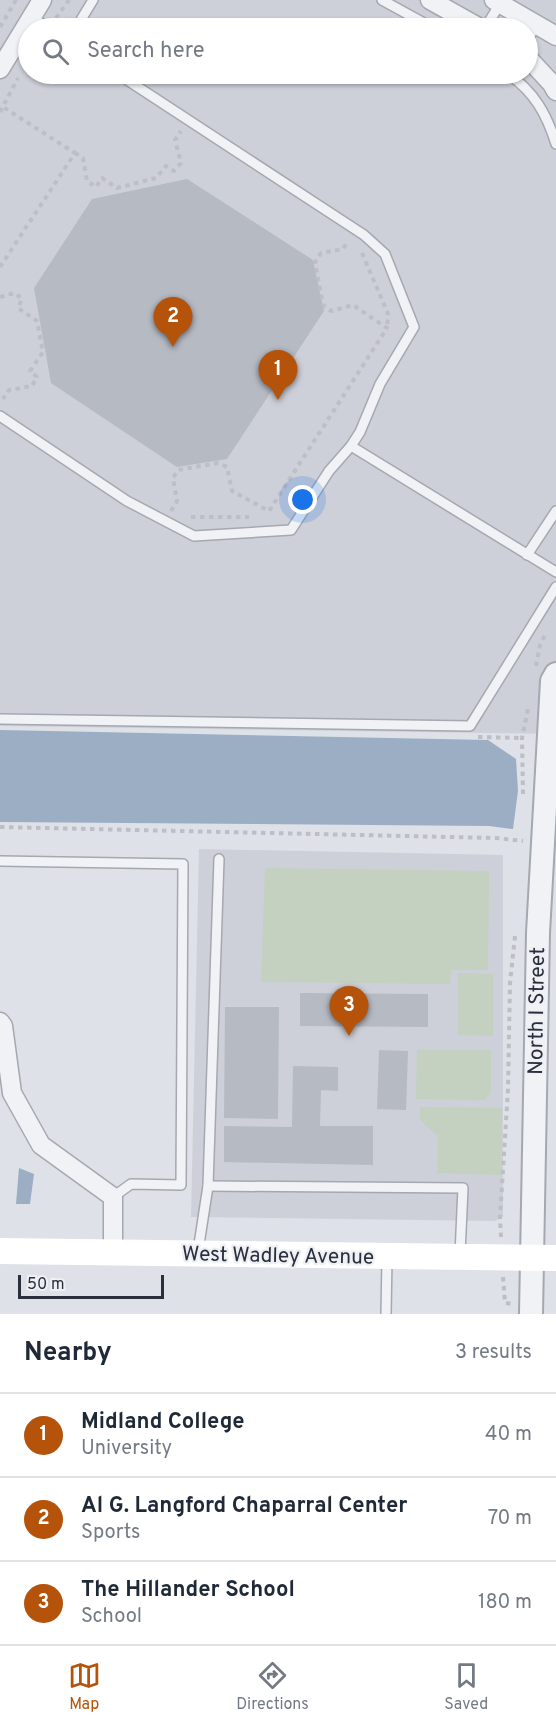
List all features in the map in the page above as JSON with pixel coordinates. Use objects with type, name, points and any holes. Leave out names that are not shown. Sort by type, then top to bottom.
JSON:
[{"type":"main road","name":"West Wadley Avenue","points":[[0,1251],[544,1258]]},
{"type":"street","points":[[32,18],[42,0]]},
{"type":"street","points":[[430,0],[462,18]]},
{"type":"street","points":[[497,2],[516,18]]},
{"type":"street","points":[[538,33],[556,36]]},
{"type":"street","points":[[0,69],[18,40]]},
{"type":"street","points":[[538,69],[556,91]]},
{"type":"street","name":"North I Street","points":[[531,1314],[544,1258],[538,933],[552,681],[556,674]]},
{"type":"street","points":[[0,1022],[3,1026],[12,1093],[41,1145],[113,1197],[113,1253]]},
{"type":"lane","points":[[82,18],[93,0]]},
{"type":"lane","points":[[382,0],[415,18]]},
{"type":"lane","points":[[490,18],[497,2]]},
{"type":"lane","points":[[0,416],[127,501],[194,536],[291,530],[329,471],[360,432],[380,384],[414,327],[386,254],[364,235],[133,84]]},
{"type":"lane","points":[[520,84],[537,100],[550,125],[556,144]]},
{"type":"lane","points":[[351,446],[556,572]]},
{"type":"lane","points":[[527,555],[556,511]]},
{"type":"lane","points":[[0,719],[470,726],[556,587]]},
{"type":"lane","points":[[198,1254],[208,1186],[219,859]]},
{"type":"lane","points":[[0,861],[183,864],[181,1185],[131,1184],[113,1197]]},
{"type":"lane","points":[[208,1186],[463,1188],[460,1257]]},
{"type":"lane","points":[[386,1314],[387,1256]]},
{"type":"path","points":[[0,27],[16,0]]},
{"type":"path","points":[[56,18],[69,0]]},
{"type":"path","points":[[0,112],[18,79]]},
{"type":"path","points":[[3,107],[83,158],[87,181],[96,187],[102,178],[117,188],[156,178],[166,166],[174,171],[181,163],[175,140],[185,129],[174,123]]},
{"type":"path","points":[[0,267],[75,153]]},
{"type":"path","points":[[185,517],[261,518],[269,511],[387,328],[388,314],[357,243],[342,234]]},
{"type":"path","points":[[349,238],[343,249],[321,253],[315,262],[323,305],[331,310],[353,305],[387,328]]},
{"type":"path","points":[[0,297],[15,293],[22,299],[18,308],[37,321],[44,352],[30,371],[37,377],[32,386],[9,390],[1,399],[10,405]]},
{"type":"path","points":[[170,512],[177,501],[173,478],[178,470],[218,463],[227,467],[232,491],[269,511]]},
{"type":"path","points":[[163,507],[176,516]]},
{"type":"path","points":[[0,827],[496,838],[524,841]]},
{"type":"shaded area","points":[[0,0],[556,0],[556,734],[0,726]]},
{"type":"shaded area","points":[[199,849],[503,855],[503,1217],[495,1221],[191,1217]]},
{"type":"green space","points":[[265,868],[489,871],[488,970],[451,970],[450,984],[261,982]]},
{"type":"green space","points":[[458,973],[493,974],[493,1036],[458,1035]]},
{"type":"green space","points":[[417,1050],[491,1050],[491,1092],[485,1100],[416,1099]]},
{"type":"green space","points":[[420,1107],[502,1108],[501,1175],[437,1173],[438,1137],[420,1120]]},
{"type":"water","points":[[0,730],[488,740],[516,759],[518,791],[513,829],[489,826],[0,822]]},
{"type":"water","points":[[19,1168],[34,1174],[30,1204],[16,1204]]},
{"type":"building","points":[[187,179],[313,260],[324,311],[227,459],[177,467],[51,383],[34,288],[92,199]]},
{"type":"building","points":[[300,993],[428,994],[428,1027],[300,1026]]},
{"type":"building","points":[[225,1007],[279,1007],[278,1119],[224,1118]]},
{"type":"building","points":[[379,1050],[408,1051],[406,1110],[377,1109]]},
{"type":"building","points":[[293,1066],[338,1067],[338,1091],[321,1090],[320,1126],[373,1126],[373,1165],[224,1162],[224,1126],[292,1127]]},
{"type":"place","name":"Al G. Langford Chaparral Center","points":[[173,347]]},
{"type":"place","name":"Midland College","points":[[278,400]]},
{"type":"place","name":"The Hillander School","points":[[349,1036]]}]
